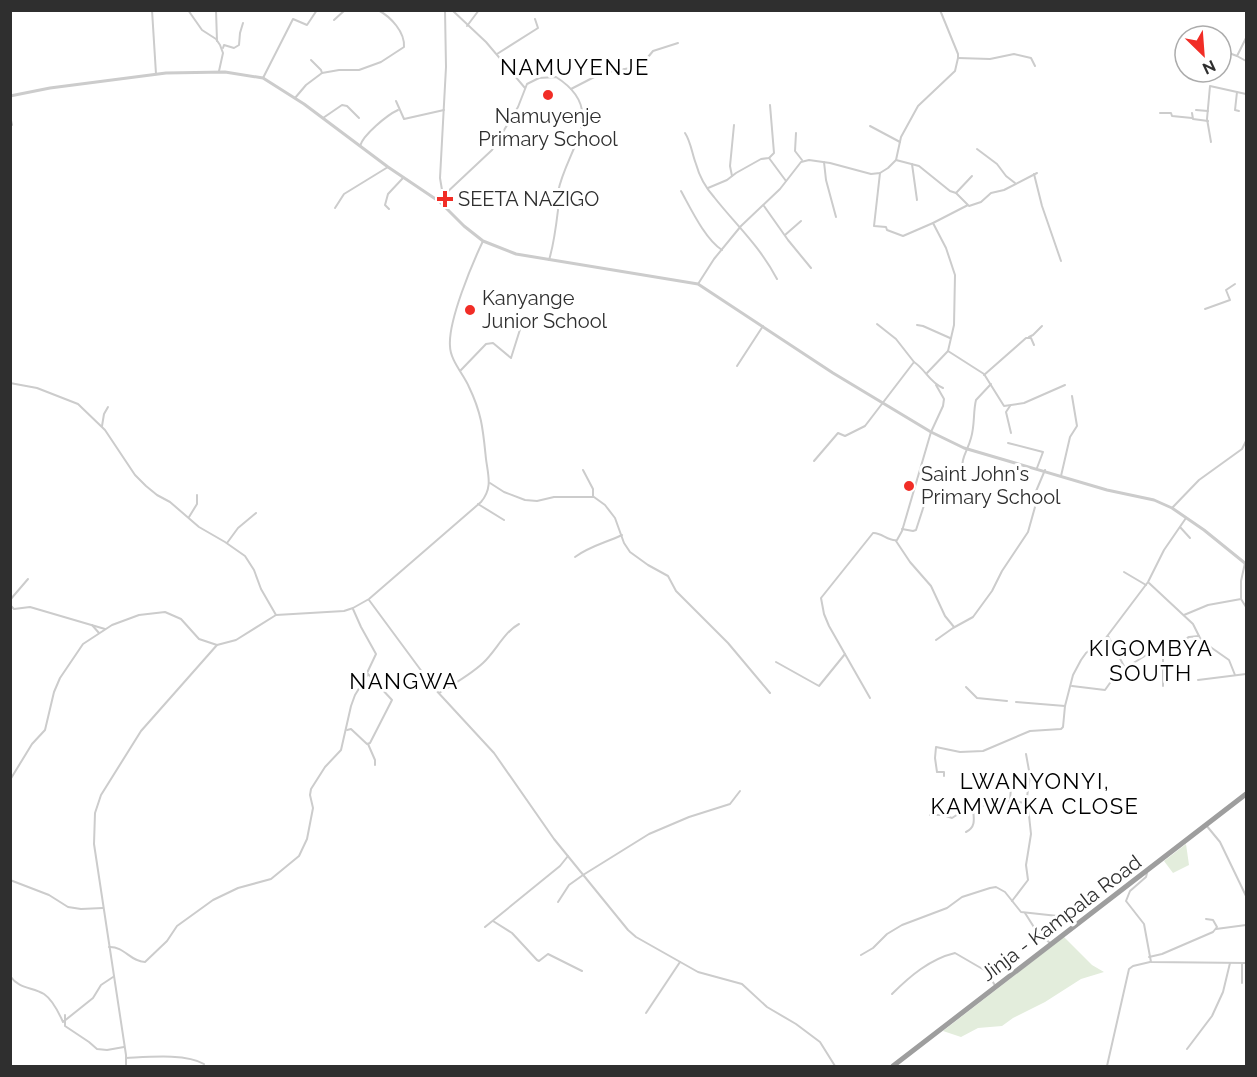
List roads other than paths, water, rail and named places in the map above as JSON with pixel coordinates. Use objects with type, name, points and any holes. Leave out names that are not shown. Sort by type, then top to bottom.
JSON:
[{"type":"highway","name":"Jinja - Kampala Road","points":[[893,1066],[1246,794]]},
{"type":"street","points":[[152,10],[156,74]]},
{"type":"street","points":[[188,10],[202,30],[217,41]]},
{"type":"street","points":[[216,10],[217,41],[222,51]]},
{"type":"street","points":[[263,78],[293,19],[307,25],[316,10]]},
{"type":"street","points":[[334,20],[345,10]]},
{"type":"street","points":[[295,98],[306,85],[322,73],[359,70],[381,62],[404,47],[402,33],[390,18],[378,10]]},
{"type":"street","points":[[443,196],[440,178],[446,67],[445,10]]},
{"type":"street","points":[[452,10],[497,54],[525,88]]},
{"type":"street","points":[[467,26],[479,10]]},
{"type":"street","points":[[796,133],[795,151],[803,160],[824,162],[871,174],[880,173],[896,159],[903,132],[918,106],[952,75],[958,58],[940,10]]},
{"type":"street","points":[[497,54],[538,28],[535,19]]},
{"type":"street","points":[[219,71],[224,45],[234,48],[239,45],[243,23]]},
{"type":"street","points":[[1237,56],[1246,38]]},
{"type":"street","points":[[571,89],[602,73],[636,67],[644,62],[653,51],[678,43]]},
{"type":"street","points":[[958,58],[990,59],[1014,54],[1031,58],[1035,66]]},
{"type":"street","points":[[1233,54],[1246,62]]},
{"type":"street","points":[[311,60],[322,73]]},
{"type":"street","points":[[10,96],[51,88],[156,74],[219,71],[263,78],[295,98],[403,178],[440,202],[483,241],[516,254],[698,284],[931,432],[967,448],[1107,489],[1154,500],[1172,508],[1246,564],[1241,581],[1241,599],[1246,607]]},
{"type":"street","points":[[440,202],[443,196],[492,150],[518,107],[525,88],[535,79],[556,77],[571,89],[578,100],[583,124],[575,147],[566,162],[559,189],[549,260]]},
{"type":"street","points":[[1211,142],[1208,111],[1211,86],[1246,94]]},
{"type":"street","points":[[1237,92],[1235,110],[1239,111]]},
{"type":"street","points":[[396,101],[404,119],[444,110]]},
{"type":"street","points":[[323,118],[342,105],[347,106],[358,118]]},
{"type":"street","points":[[708,188],[727,180],[760,159],[769,158],[774,153],[770,105]]},
{"type":"street","points":[[360,146],[366,136],[391,114],[399,110]]},
{"type":"street","points":[[1196,110],[1208,111]]},
{"type":"street","points":[[1160,113],[1171,113],[1172,116],[1208,121]]},
{"type":"street","points":[[1192,113],[1192,118]]},
{"type":"street","points":[[10,116],[12,125]]},
{"type":"street","points":[[732,176],[730,166],[734,125]]},
{"type":"street","points":[[870,126],[900,142]]},
{"type":"street","points":[[685,133],[696,165],[714,198],[741,226],[777,279]]},
{"type":"street","points":[[977,149],[997,164],[1005,176],[1015,183]]},
{"type":"street","points":[[769,158],[786,181]]},
{"type":"street","points":[[896,159],[919,166],[950,191],[956,193],[969,206]]},
{"type":"street","points":[[698,284],[741,226],[764,206],[803,160]]},
{"type":"street","points":[[824,162],[826,180],[836,217]]},
{"type":"street","points":[[912,164],[917,200]]},
{"type":"street","points":[[335,208],[344,194],[388,167]]},
{"type":"street","points":[[880,173],[874,226],[886,227],[889,231],[903,236],[981,202],[991,193],[1004,190],[1035,173],[1042,206],[1061,261]]},
{"type":"street","points":[[956,193],[972,176]]},
{"type":"street","points":[[389,209],[385,205],[385,198],[403,178]]},
{"type":"street","points":[[681,191],[699,223],[714,244],[722,250]]},
{"type":"street","points":[[764,206],[811,268]]},
{"type":"street","points":[[785,235],[801,221]]},
{"type":"street","points":[[927,374],[948,351],[954,326],[955,275],[946,248],[933,223]]},
{"type":"street","points":[[10,780],[32,744],[45,730],[60,678],[84,644],[105,629],[139,615],[165,612],[181,619],[199,639],[217,645],[236,640],[276,615],[326,613],[353,608],[369,599],[486,495],[489,483],[480,412],[450,351],[450,338],[466,284],[483,241]]},
{"type":"street","points":[[1205,309],[1230,300],[1226,290],[1235,284]]},
{"type":"street","points":[[461,370],[486,344],[493,343],[511,358],[523,320]]},
{"type":"street","points":[[877,324],[896,339],[936,385],[944,399],[931,432],[902,529],[896,541]]},
{"type":"street","points":[[917,325],[950,338]]},
{"type":"street","points":[[737,366],[764,326]]},
{"type":"street","points":[[984,375],[1042,326]]},
{"type":"street","points":[[1029,337],[1034,345]]},
{"type":"street","points":[[948,351],[984,375],[1002,404],[1010,406],[1023,403],[1065,385]]},
{"type":"street","points":[[814,461],[837,434],[845,436],[864,427],[914,362]]},
{"type":"street","points":[[10,383],[38,388],[71,400],[102,426],[135,475],[199,527],[227,543],[248,560],[276,615]]},
{"type":"street","points":[[962,474],[963,454],[974,424],[976,398],[991,384]]},
{"type":"street","points":[[936,385],[943,388]]},
{"type":"street","points":[[1061,476],[1070,437],[1077,426],[1072,396]]},
{"type":"street","points":[[1010,406],[1006,412],[1011,433]]},
{"type":"street","points":[[102,426],[108,407]]},
{"type":"street","points":[[1172,508],[1199,480],[1242,449],[1246,441]]},
{"type":"street","points":[[1008,442],[1044,452],[1037,468]]},
{"type":"street","points":[[583,470],[594,490],[593,497]]},
{"type":"street","points":[[936,640],[975,615],[1028,532],[1035,507],[1034,496],[1045,470]]},
{"type":"street","points":[[489,483],[525,500],[593,497],[605,505],[616,521],[630,552],[668,576],[676,591],[728,643],[770,693]]},
{"type":"street","points":[[902,529],[916,530],[929,490]]},
{"type":"street","points":[[188,518],[197,504],[197,495]]},
{"type":"street","points":[[478,504],[504,520]]},
{"type":"street","points":[[227,543],[238,528],[256,513]]},
{"type":"street","points":[[944,776],[944,771],[937,772],[936,747],[960,752],[983,751],[1030,731],[1064,727],[1065,706],[1080,660],[1108,635],[1147,584],[1164,550],[1186,519]]},
{"type":"street","points":[[1180,527],[1190,538]]},
{"type":"street","points":[[870,698],[824,614],[821,598],[873,533],[876,532],[896,541],[910,562],[931,586],[945,616],[954,627]]},
{"type":"street","points":[[575,557],[592,546],[604,544],[622,535]]},
{"type":"street","points":[[1124,572],[1147,584],[1184,615],[1193,624],[1199,636],[1213,650],[1229,660],[1235,675]]},
{"type":"street","points":[[10,600],[28,579]]},
{"type":"street","points":[[369,599],[439,693],[494,753],[554,839],[628,930],[636,937],[708,976],[742,984],[767,1007],[820,1042],[835,1066]]},
{"type":"street","points":[[1184,615],[1208,605],[1241,599]]},
{"type":"street","points":[[10,605],[14,609],[30,607],[105,629]]},
{"type":"street","points":[[109,947],[119,948],[140,962],[145,962],[167,942],[177,926],[213,900],[238,888],[266,881],[292,863],[301,852],[307,839],[314,808],[310,795],[311,789],[341,750],[355,695],[368,674],[376,654],[353,608]]},
{"type":"street","points":[[439,693],[483,663],[509,630],[519,624]]},
{"type":"street","points":[[92,625],[99,633]]},
{"type":"street","points":[[1108,635],[1125,668]]},
{"type":"street","points":[[1072,686],[1106,690],[1117,673],[1153,651],[1163,648],[1176,650],[1178,643],[1189,637],[1199,636]]},
{"type":"street","points":[[126,1066],[93,834],[95,813],[101,795],[141,731],[217,645]]},
{"type":"street","points":[[1163,648],[1163,686]]},
{"type":"street","points":[[776,662],[819,686],[845,654]]},
{"type":"street","points":[[368,674],[392,700],[368,744]]},
{"type":"street","points":[[1198,680],[1246,674]]},
{"type":"street","points":[[966,687],[977,698],[1007,701]]},
{"type":"street","points":[[1016,702],[1065,706]]},
{"type":"street","points":[[347,730],[351,729],[368,744],[375,765]]},
{"type":"street","points":[[1012,901],[1028,880],[1026,865],[1031,834],[1027,803],[1030,776],[1026,753]]},
{"type":"street","points":[[1010,801],[1011,787]]},
{"type":"street","points":[[558,902],[569,885],[649,834],[689,817],[730,804],[740,791]]},
{"type":"street","points":[[930,815],[952,818],[966,809],[1010,801],[1027,803]]},
{"type":"street","points":[[966,832],[975,821],[973,809]]},
{"type":"street","points":[[1206,825],[1220,842],[1245,889],[1246,896]]},
{"type":"street","points":[[485,927],[560,866],[568,856]]},
{"type":"street","points":[[1147,871],[1146,877],[1130,891],[1126,901],[1144,924],[1151,962]]},
{"type":"street","points":[[10,880],[49,895],[68,907],[104,908]]},
{"type":"street","points":[[861,955],[902,925],[947,908],[962,897],[996,888],[1005,892],[1021,912],[1067,916],[1074,926]]},
{"type":"street","points":[[1025,913],[1037,932],[1051,944]]},
{"type":"street","points":[[1206,919],[1213,920],[1216,929]]},
{"type":"street","points":[[493,921],[512,933],[537,960],[540,961],[549,954],[582,971]]},
{"type":"street","points":[[1149,957],[1162,954],[1216,929],[1246,925]]},
{"type":"street","points":[[892,994],[915,973],[955,953],[986,971],[996,987]]},
{"type":"street","points":[[646,1013],[680,962]]},
{"type":"street","points":[[1107,1066],[1129,969],[1132,966],[1151,962],[1244,963],[1242,982]]},
{"type":"street","points":[[1187,1049],[1212,1016],[1223,992],[1230,963]]},
{"type":"street","points":[[10,976],[17,984],[28,990],[44,994],[56,1008],[66,1027],[97,1049],[124,1047]]},
{"type":"street","points":[[63,1022],[93,998],[101,985],[113,976]]},
{"type":"street","points":[[63,1022],[65,1015]]},
{"type":"street","points":[[126,1058],[172,1057],[204,1064]]},
{"type":"place","name":"Namuyenje Primary School","points":[[548,95]]},
{"type":"place","name":"SEETA NAZIGO","points":[[445,199]]},
{"type":"place","name":"Kanyange Junior School","points":[[470,310]]},
{"type":"place","name":"Saint John's Primary School","points":[[909,486]]},
{"type":"district","name":"NAMUYENJE","points":[[575,67]]},
{"type":"district","name":"KIGOMBYA SOUTH","points":[[1151,660]]},
{"type":"district","name":"NANGWA","points":[[404,681]]},
{"type":"district","name":"LWANYONYI, KAMWAKA CLOSE","points":[[1035,794]]}]
